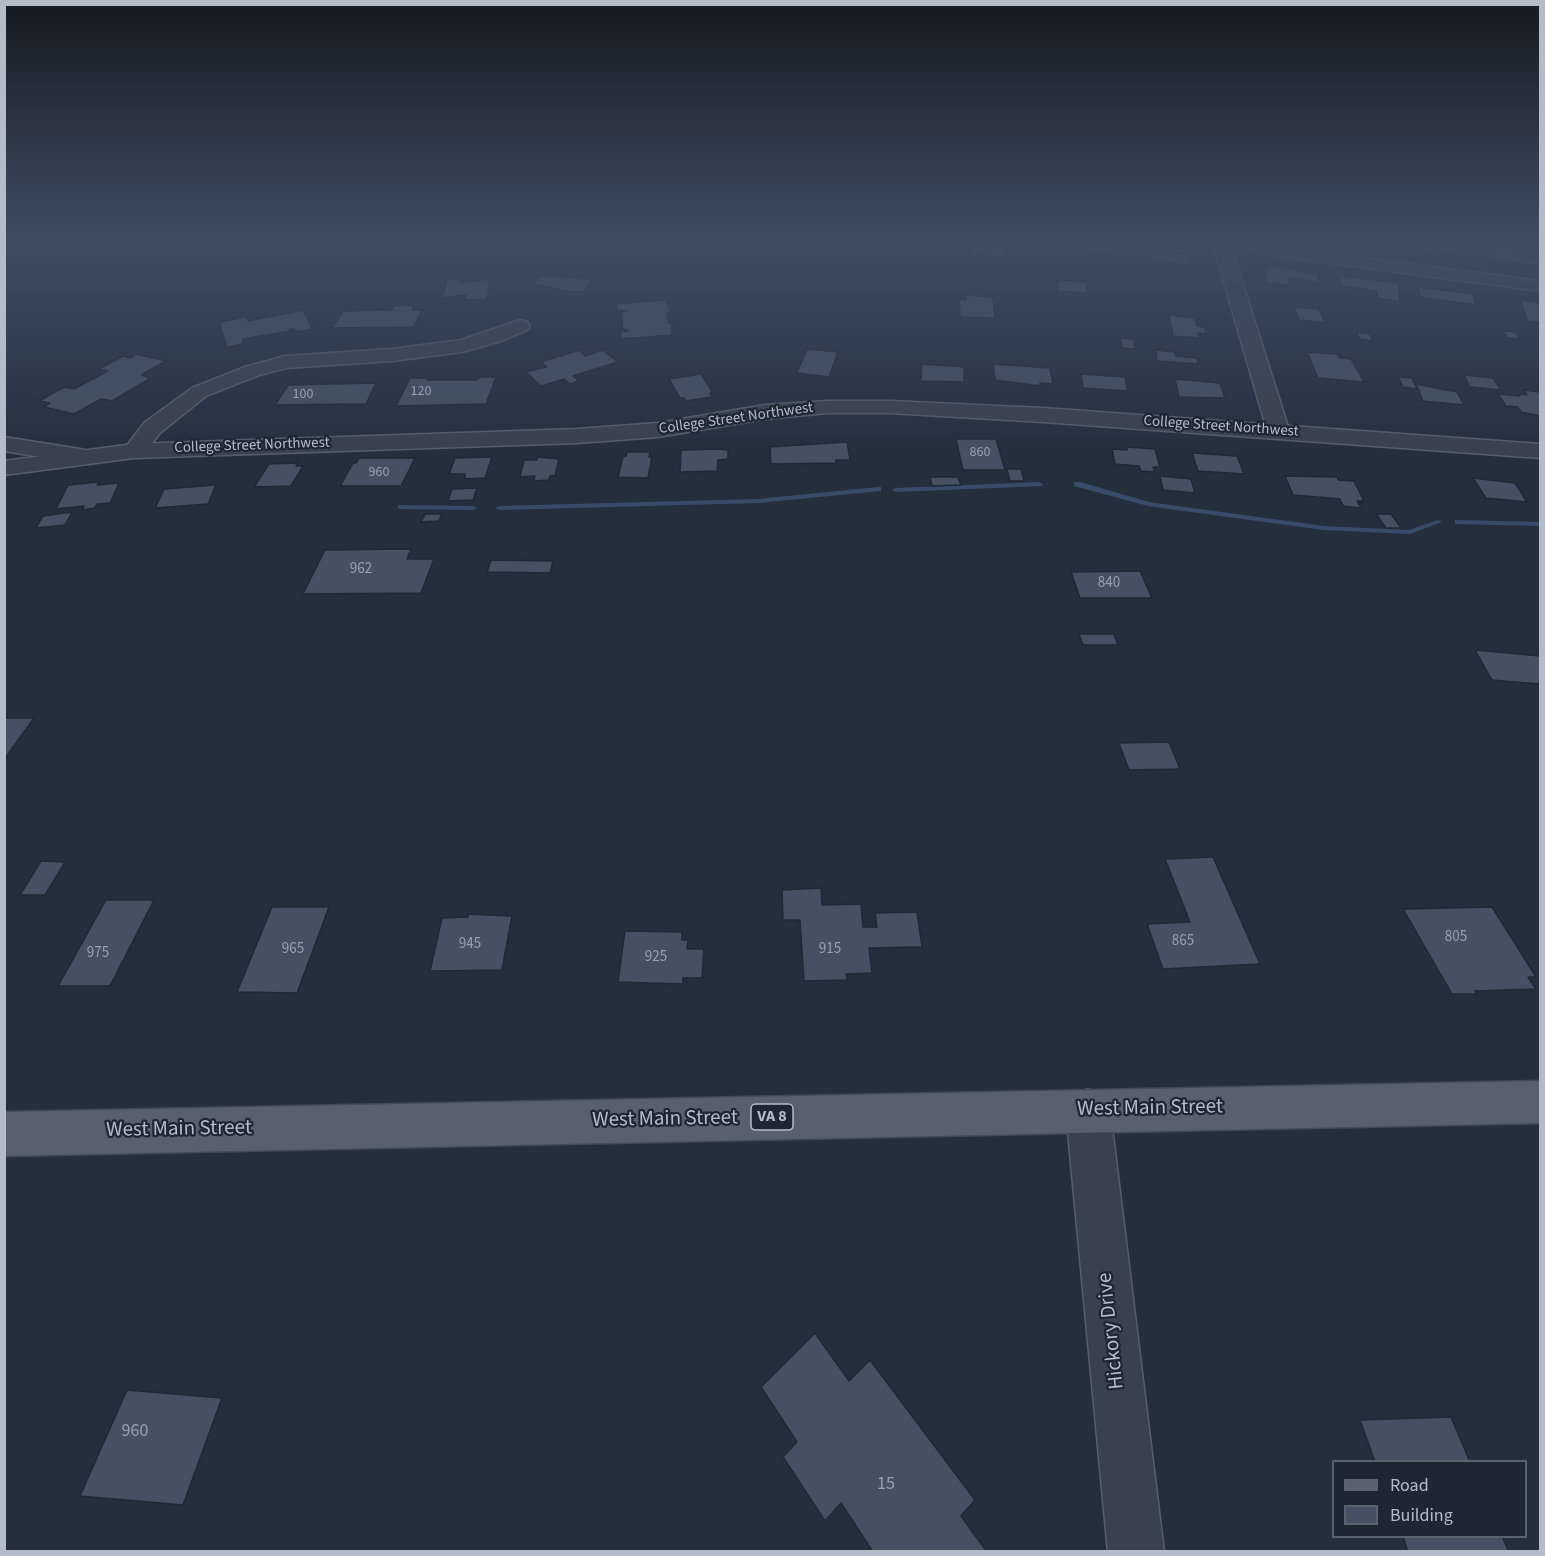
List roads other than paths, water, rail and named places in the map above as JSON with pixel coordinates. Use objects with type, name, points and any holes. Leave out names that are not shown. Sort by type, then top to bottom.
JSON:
[{"type":"main road","name":"West Main Street","points":[[4,1134],[1540,1102]]},
{"type":"street","points":[[1242,313],[1278,430]]},
{"type":"street","points":[[134,451],[152,428],[198,392],[252,371],[285,362],[392,355],[462,346],[491,338],[520,326]]},
{"type":"street","name":"College Street Northwest","points":[[4,468],[80,456],[134,451],[577,436],[658,430],[765,412],[828,407],[961,411],[1278,430],[1540,451]]},
{"type":"street","points":[[4,444],[80,456]]},
{"type":"street","name":"Hickory Drive","points":[[1088,1111],[1136,1551]]},
{"type":"waterway","points":[[896,490],[1039,484]]},
{"type":"waterway","points":[[1077,484],[1148,504],[1323,528],[1410,532],[1438,522]]},
{"type":"waterway","points":[[499,508],[758,501],[878,489]]},
{"type":"waterway","points":[[401,507],[473,508]]},
{"type":"waterway","points":[[1458,522],[1540,524]]}]
